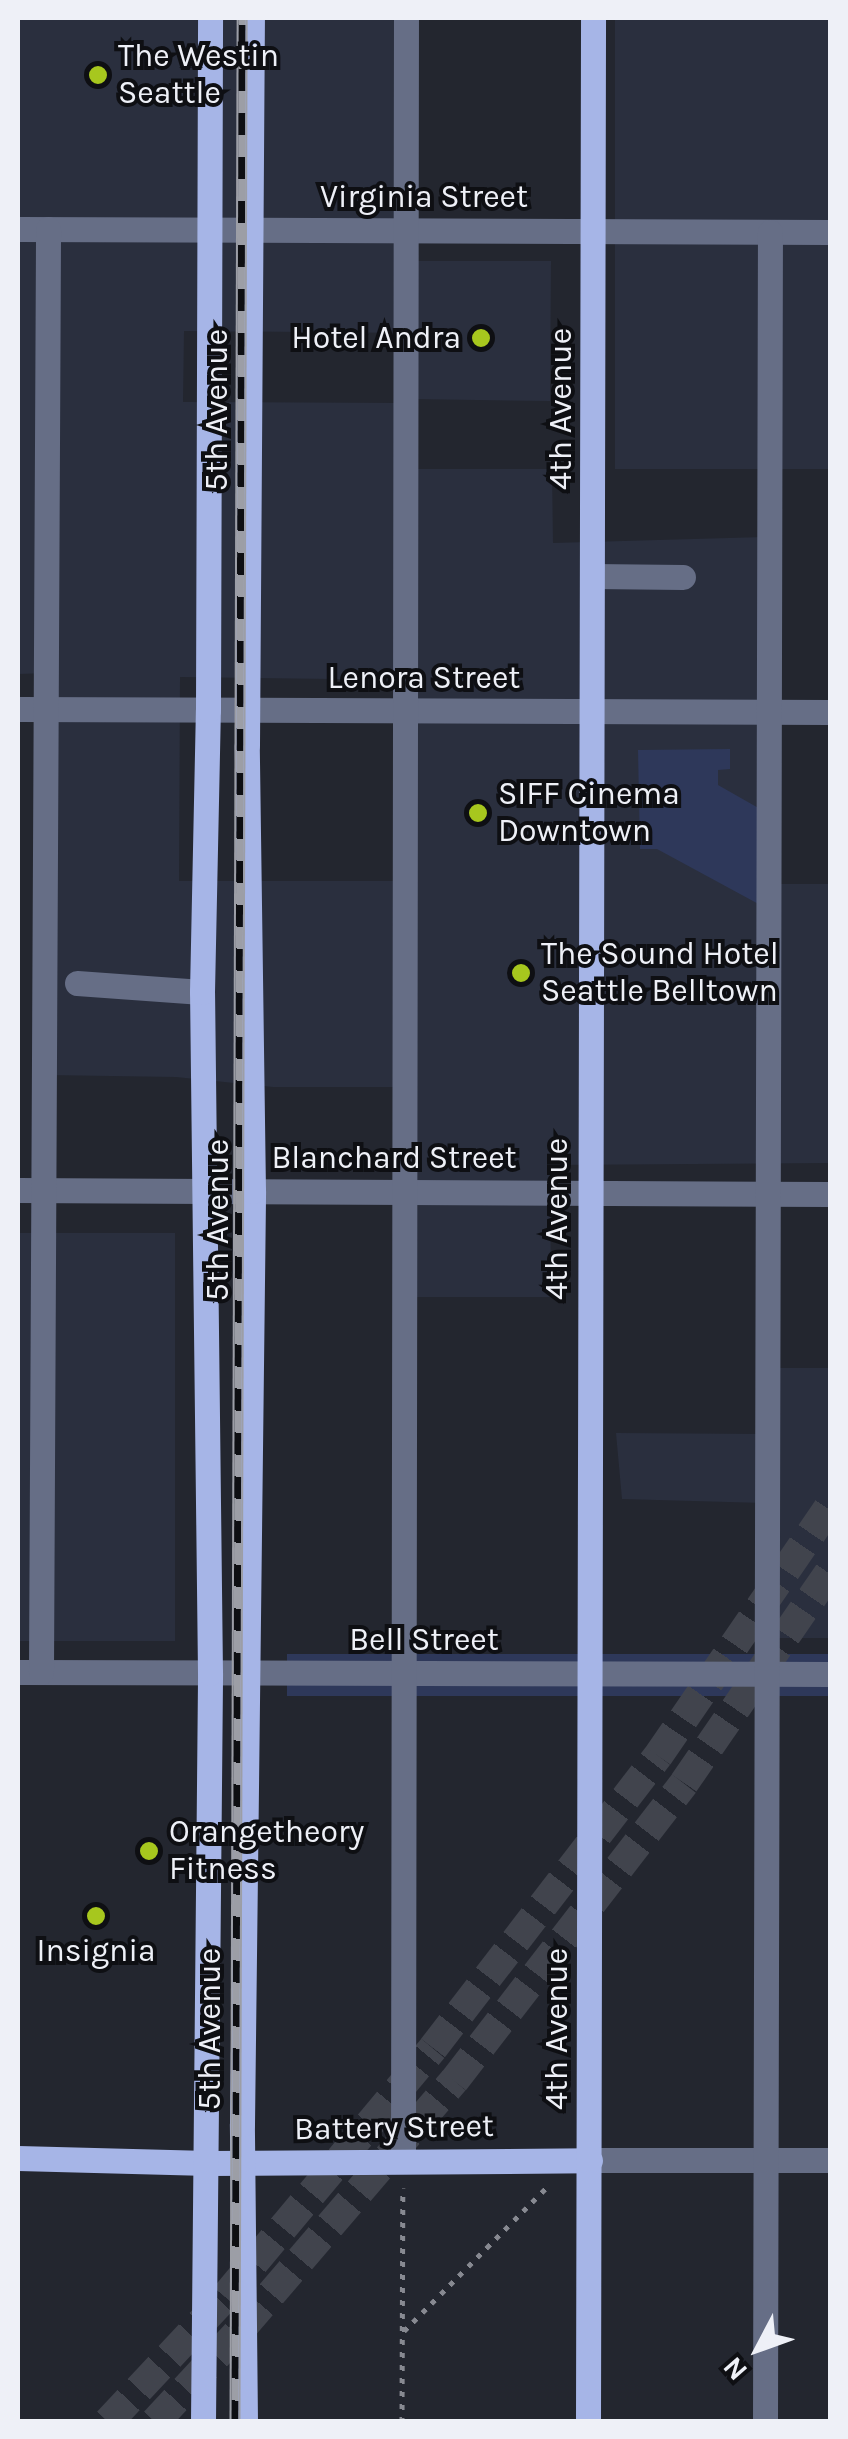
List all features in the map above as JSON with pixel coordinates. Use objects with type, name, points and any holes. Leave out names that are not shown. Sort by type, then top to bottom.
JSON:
[{"type":"main road","name":"5th Avenue","points":[[204,2422],[210,1673],[202,992],[208,710],[210,18]]},
{"type":"main road","name":"5th Avenue","points":[[244,2422],[242,2163],[253,1191],[247,710],[252,18]]},
{"type":"main road","name":"4th Avenue","points":[[588,2422],[592,18]]},
{"type":"main road","name":"Battery Street","points":[[18,2158],[208,2163],[590,2160]]},
{"type":"street","points":[[403,2159],[406,18]]},
{"type":"street","name":"Virginia Street","points":[[18,229],[830,232]]},
{"type":"street","points":[[29,1672],[29,1190],[45,710],[48,229]]},
{"type":"street","points":[[765,2422],[770,232]]},
{"type":"street","points":[[593,576],[683,576]]},
{"type":"street","name":"Lenora Street","points":[[18,710],[830,712]]},
{"type":"street","points":[[77,983],[202,992]]},
{"type":"street","name":"Blanchard Street","points":[[29,1190],[830,1194]]},
{"type":"street","name":"Bell Street","points":[[29,1672],[830,1674]]},
{"type":"street","name":"Battery Street","points":[[590,2160],[830,2160]]},
{"type":"path","points":[[402,2422],[403,2188]]},
{"type":"path","points":[[402,2333],[546,2188]]},
{"type":"shaded area","points":[[18,18],[414,18],[412,261],[551,261],[550,401],[411,399],[411,333],[184,331],[183,402],[400,403],[402,469],[552,469],[553,543],[767,537],[767,884],[830,884],[830,1163],[550,1165],[551,1297],[410,1297],[412,680],[180,677],[179,881],[402,881],[402,1087],[273,1087],[176,1077],[46,1075],[50,673],[18,674]]},
{"type":"shaded area","points":[[615,18],[830,18],[830,469],[615,469]]},
{"type":"shaded area","points":[[730,749],[730,769],[718,770],[718,785],[762,810],[764,907],[657,849],[640,849],[638,750]]},
{"type":"shaded area","points":[[18,1233],[175,1233],[175,1641],[18,1641]]},
{"type":"shaded area","points":[[766,1368],[830,1368],[830,1638],[765,1638],[766,1503],[622,1499],[616,1433],[765,1434]]},
{"type":"shaded area","points":[[287,1654],[830,1654],[830,1696],[287,1696]]},
{"type":"tunnel","points":[[108,2422],[225,2297],[433,2048],[658,1756],[830,1506]]},
{"type":"tunnel","points":[[155,2422],[242,2328],[454,2081],[684,1783],[830,1571]]},
{"type":"railway","points":[[235,2422],[242,18]]},
{"type":"place","name":"The Westin Seattle","points":[[98,75]]},
{"type":"place","name":"Hotel Andra","points":[[481,338]]},
{"type":"place","name":"SIFF Cinema Downtown","points":[[478,813]]},
{"type":"place","name":"The Sound Hotel Seattle Belltown","points":[[521,973]]},
{"type":"place","name":"Orangetheory Fitness","points":[[149,1851]]},
{"type":"place","name":"Insignia","points":[[96,1916]]}]
